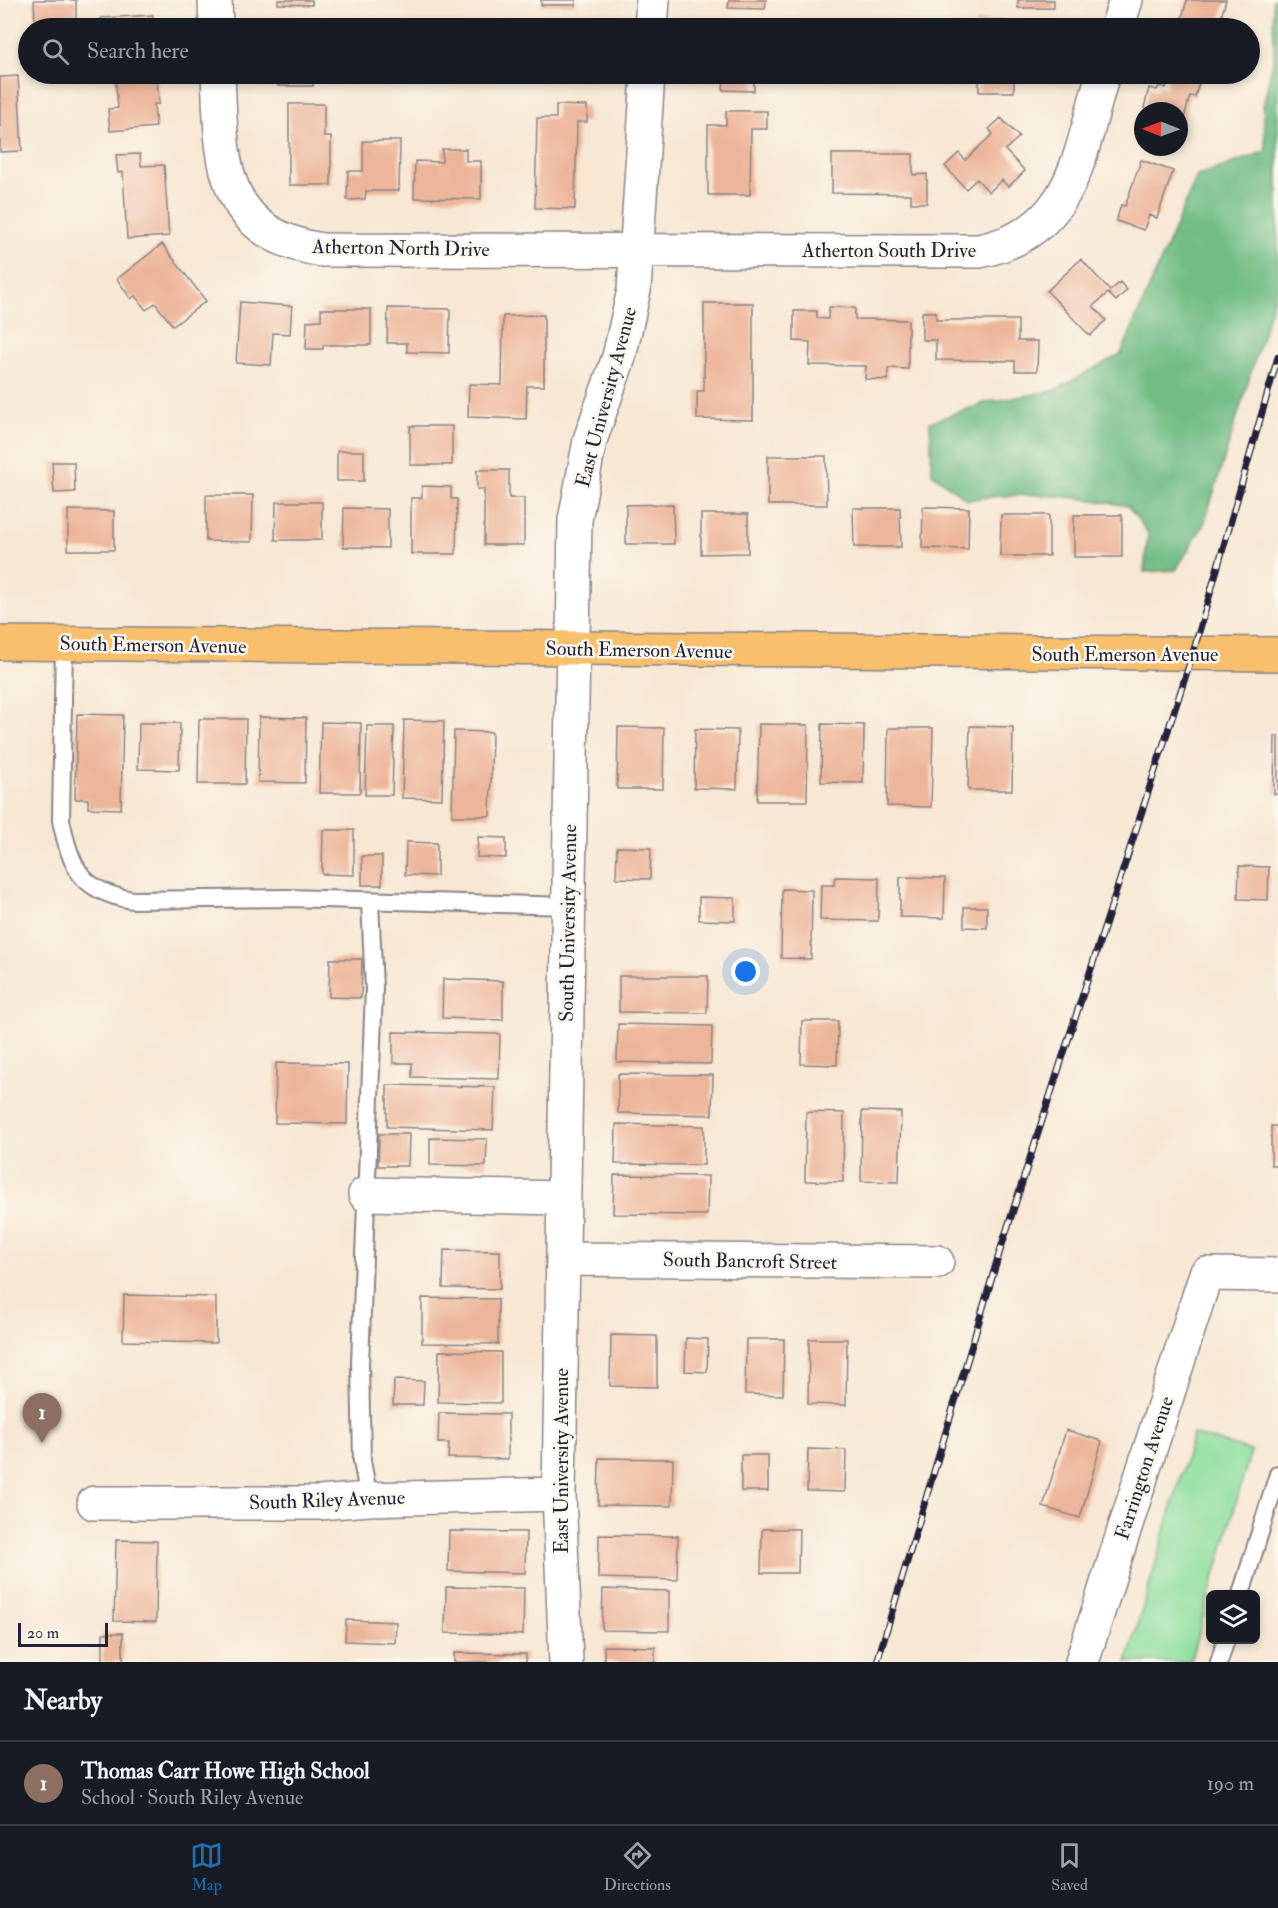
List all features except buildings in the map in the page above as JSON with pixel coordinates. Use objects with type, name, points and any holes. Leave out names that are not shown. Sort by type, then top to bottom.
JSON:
[{"type":"main road","name":"South Emerson Avenue","points":[[0,643],[1278,654]]},
{"type":"street","points":[[215,0],[216,18]]},
{"type":"street","points":[[652,18],[653,0]]},
{"type":"street","points":[[1120,18],[1126,0]]},
{"type":"street","name":"Atherton North Drive","points":[[218,84],[220,136],[232,191],[258,223],[282,239],[322,250],[638,251]]},
{"type":"street","name":"East University Avenue","points":[[572,649],[574,541],[578,500],[590,440],[615,373],[630,318],[638,251],[647,84]]},
{"type":"street","name":"Atherton South Drive","points":[[638,251],[979,250],[1017,240],[1049,216],[1070,182],[1100,84]]},
{"type":"street","name":"South University Avenue","points":[[563,1259],[572,649]]},
{"type":"street","points":[[365,1194],[563,1198]]},
{"type":"street","name":"East University Avenue","points":[[563,1259],[559,1494],[566,1662]]},
{"type":"street","name":"South Bancroft Street","points":[[563,1259],[937,1263]]},
{"type":"street","name":"Farrington Avenue","points":[[1082,1662],[1206,1274],[1278,1275]]},
{"type":"street","name":"South Riley Avenue","points":[[94,1503],[319,1503],[369,1499],[559,1494]]},
{"type":"lane","points":[[64,644],[61,820],[70,856],[88,883],[110,896],[133,900],[287,898],[568,906]]},
{"type":"lane","points":[[369,1499],[362,1461],[360,1365],[374,989],[370,901]]},
{"type":"lane","points":[[1241,1590],[1278,1473]]},
{"type":"lane","points":[[1219,1662],[1225,1644]]},
{"type":"green space","points":[[1273,0],[1278,0],[1278,285],[1204,524],[1176,570],[1144,572],[1148,533],[1128,506],[1087,499],[1028,495],[967,500],[932,473],[930,422],[988,402],[1053,391],[1121,354],[1197,176],[1266,151],[1263,106],[1274,57]]},
{"type":"green space","points":[[1193,1434],[1251,1451],[1211,1590],[1206,1590],[1206,1607],[1190,1662],[1127,1662]]},
{"type":"railway","points":[[877,1662],[1000,1251],[1193,653],[1278,357]]},
{"type":"place","name":"Thomas Carr Howe High School","points":[[42,1443]]}]
